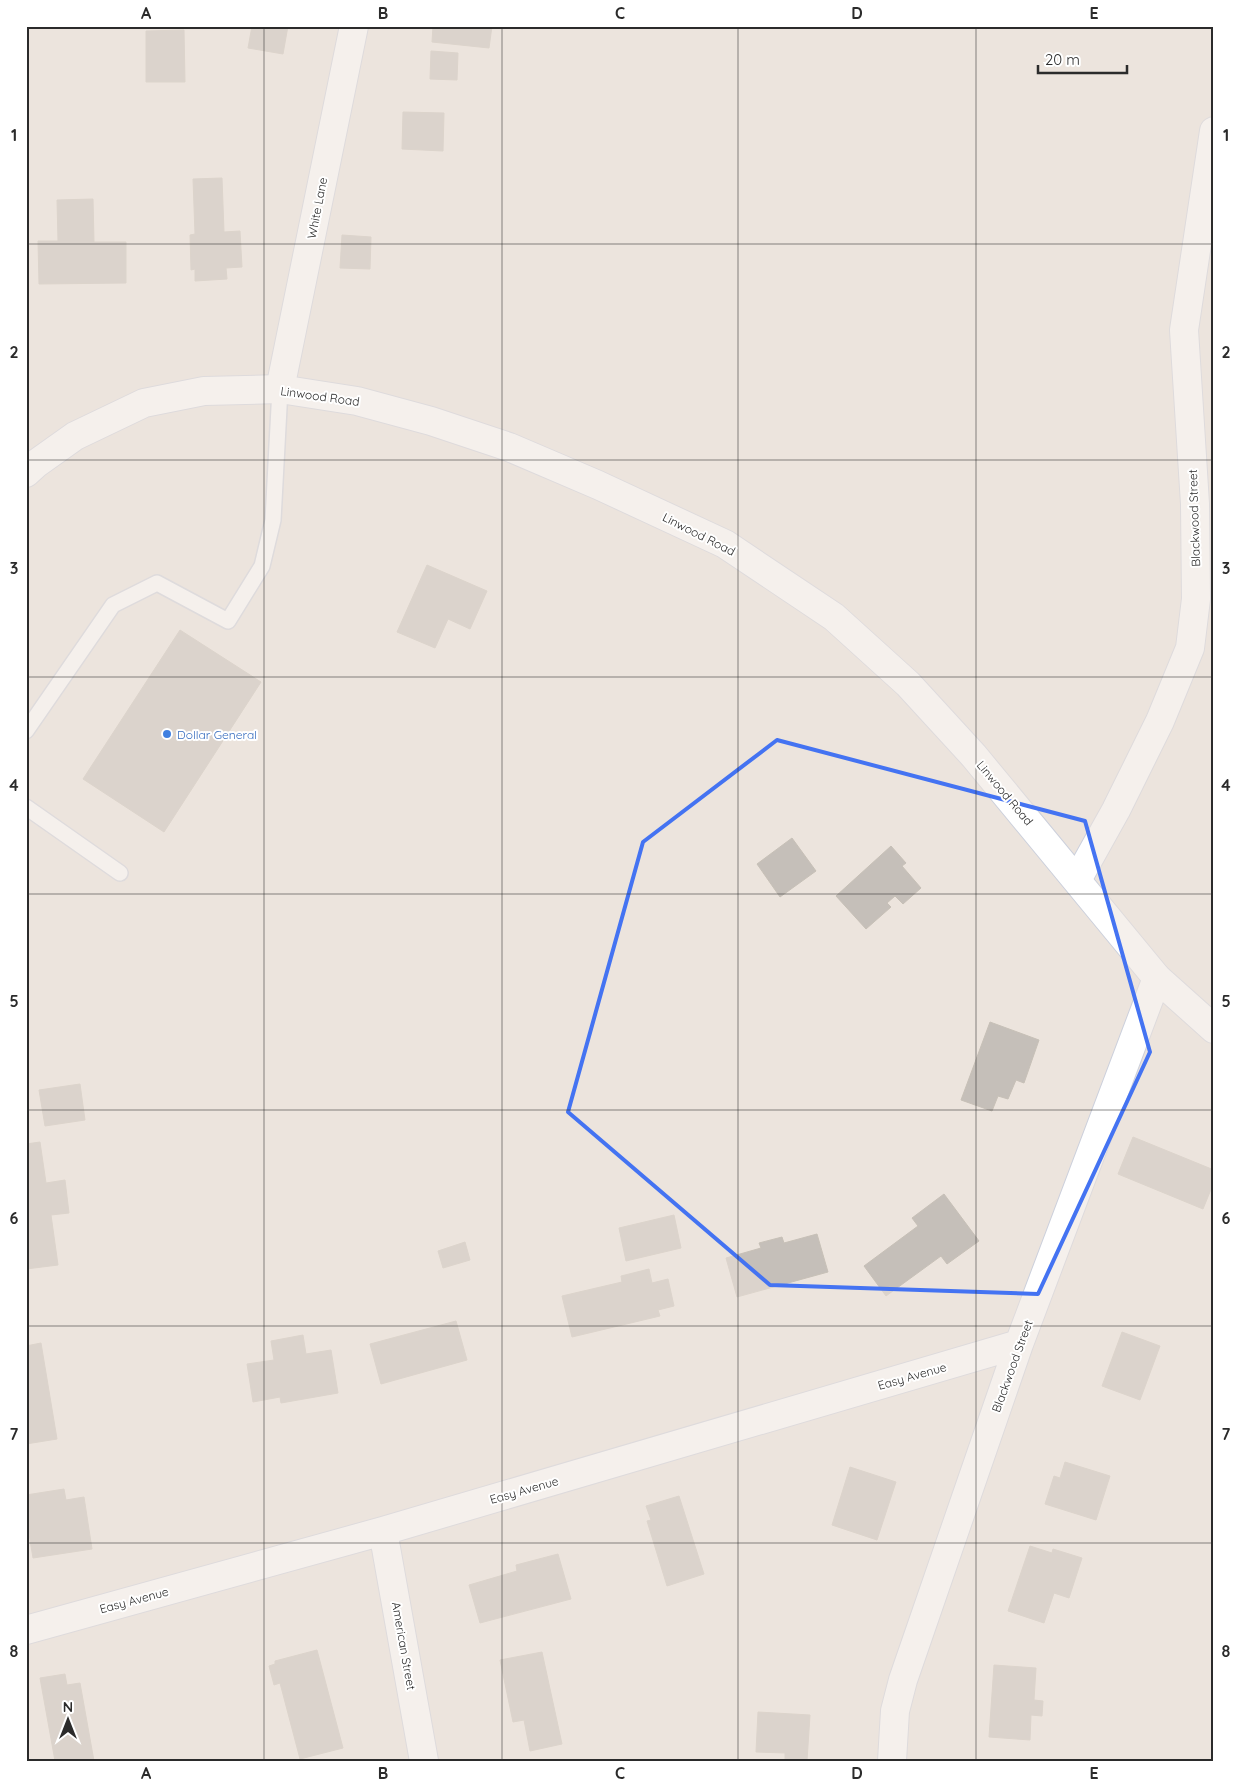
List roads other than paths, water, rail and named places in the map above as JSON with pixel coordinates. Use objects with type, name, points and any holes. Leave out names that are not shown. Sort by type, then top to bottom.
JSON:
[{"type":"street","name":"White Lane","points":[[280,389],[354,26]]},
{"type":"street","name":"Blackwood Street","points":[[1077,880],[1116,810],[1160,721],[1190,648],[1196,599],[1195,504],[1184,330],[1214,131]]},
{"type":"street","name":"Linwood Road","points":[[26,473],[75,436],[144,403],[204,391],[280,389],[357,401],[430,421],[508,447],[598,485],[725,544],[834,617],[908,684],[974,756],[1157,978],[1214,1029]]},
{"type":"street","name":"Blackwood Street","points":[[892,1761],[895,1711],[903,1680],[1019,1344],[1157,978]]},
{"type":"street","name":"Easy Avenue","points":[[26,1630],[383,1531],[1019,1344]]},
{"type":"street","name":"American Street","points":[[383,1531],[424,1761]]},
{"type":"lane","points":[[26,730],[113,604],[157,583],[228,621],[262,566],[273,520],[280,389]]},
{"type":"lane","points":[[26,807],[120,873]]},
{"type":"place","name":"Dollar General","points":[[167,734]]}]
